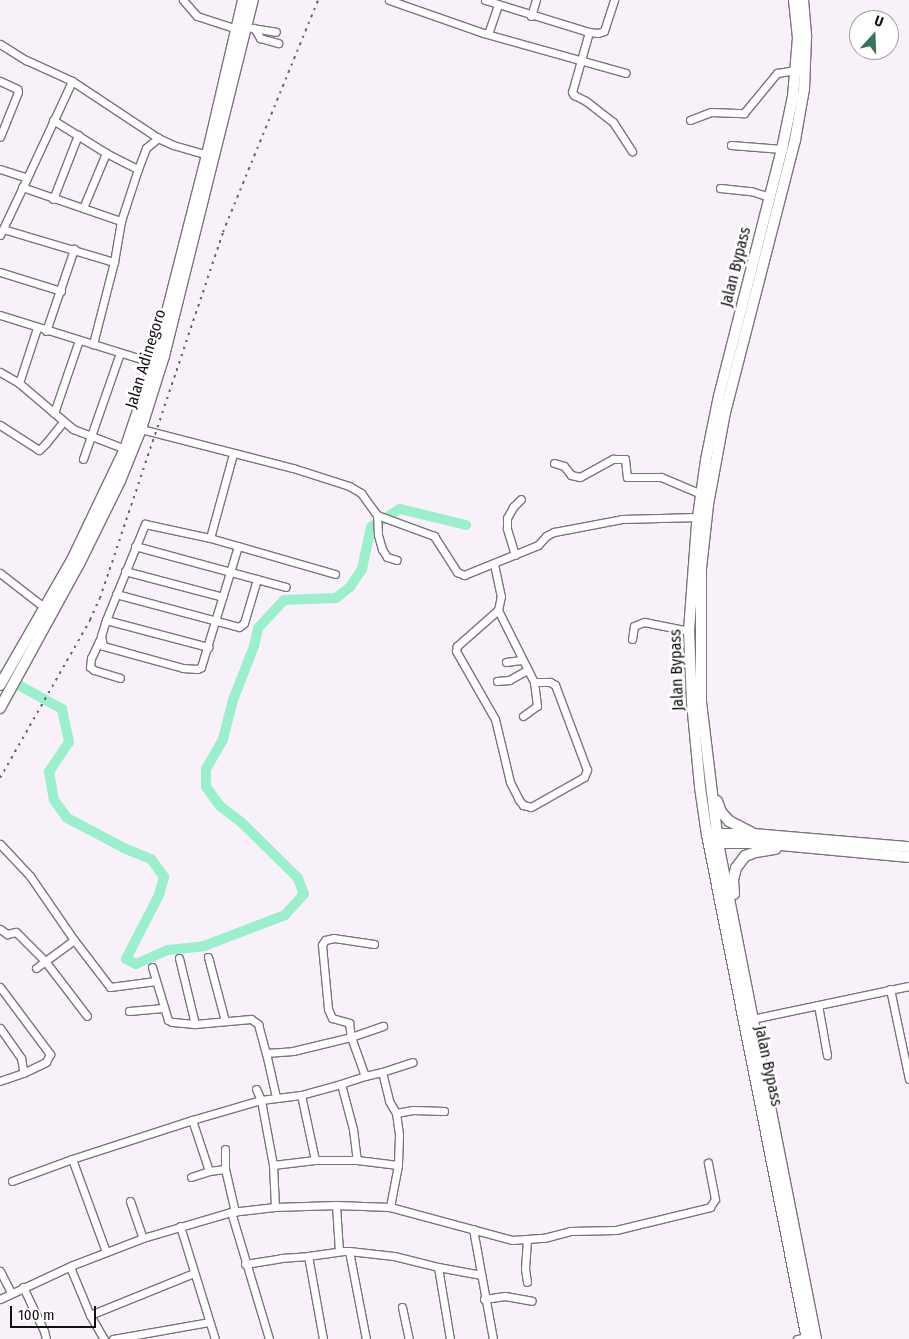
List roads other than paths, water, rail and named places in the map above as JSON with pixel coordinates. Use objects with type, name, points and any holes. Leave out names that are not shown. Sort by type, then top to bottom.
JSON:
[{"type":"highway","name":"Jalan Adinegoro","points":[[243,0],[246,28]]},
{"type":"highway","name":"Jalan Adinegoro","points":[[1,705],[45,608],[75,562],[125,449],[154,364],[208,155],[253,0]]},
{"type":"highway","name":"Jalan Bypass","points":[[758,1072],[752,1019],[737,938],[700,787],[692,702],[689,631],[698,517],[719,396],[782,150],[793,96],[798,38],[794,0]]},
{"type":"highway","name":"Jalan Bypass","points":[[803,0],[806,38],[804,89],[795,140],[725,412],[705,525],[700,603],[700,682],[708,759],[713,839],[807,1339]]},
{"type":"highway","name":"Jalan Adinegoro","points":[[0,685],[19,662],[120,482],[164,356],[224,104]]},
{"type":"highway","points":[[708,759],[721,812],[729,821],[753,834]]},
{"type":"highway","points":[[713,839],[753,834],[909,847]]},
{"type":"highway","points":[[713,839],[909,857]]},
{"type":"highway","points":[[737,938],[733,880],[736,868],[745,856],[756,852],[794,847]]},
{"type":"street","points":[[183,0],[200,18],[246,28],[276,32]]},
{"type":"street","points":[[389,0],[488,34],[580,61],[626,72]]},
{"type":"street","points":[[485,0],[531,16],[598,33],[604,31],[614,0]]},
{"type":"street","points":[[531,16],[536,0]]},
{"type":"street","points":[[488,34],[498,4]]},
{"type":"street","points":[[246,28],[260,38],[278,43]]},
{"type":"street","points":[[589,32],[572,88],[574,95],[586,101],[612,122],[632,151]]},
{"type":"street","points":[[0,44],[26,60],[72,81],[158,138],[173,146],[208,155]]},
{"type":"street","points":[[690,120],[711,112],[744,113],[776,73],[795,70]]},
{"type":"street","points":[[0,81],[17,89],[18,92],[2,126],[0,137]]},
{"type":"street","points":[[72,81],[2,232],[68,250],[74,249],[114,262]]},
{"type":"street","points":[[53,120],[106,153],[138,169]]},
{"type":"street","points":[[53,199],[78,136]]},
{"type":"street","points":[[93,344],[114,262],[121,221],[146,148],[158,138]]},
{"type":"street","points":[[731,145],[782,150]]},
{"type":"street","points":[[83,208],[106,153]]},
{"type":"street","points":[[0,168],[27,178]]},
{"type":"street","points":[[22,187],[121,221]]},
{"type":"street","points":[[720,188],[751,191],[769,197]]},
{"type":"street","points":[[46,331],[74,249]]},
{"type":"street","points":[[0,272],[61,291]]},
{"type":"street","points":[[0,315],[154,364]]},
{"type":"street","points":[[19,383],[37,328]]},
{"type":"street","points":[[54,413],[79,340]]},
{"type":"street","points":[[83,459],[120,353]]},
{"type":"street","points":[[0,372],[19,383],[73,429],[125,449]]},
{"type":"street","points":[[0,424],[39,450],[63,422]]},
{"type":"street","points":[[140,429],[294,468],[349,486],[361,493],[379,518],[378,535],[382,549],[387,557],[397,560]]},
{"type":"street","points":[[210,538],[233,454]]},
{"type":"street","points":[[554,463],[564,466],[571,475],[580,477],[613,459],[624,459],[627,477],[661,477],[701,494]]},
{"type":"street","points":[[515,555],[507,528],[508,518],[513,507],[521,498]]},
{"type":"street","points":[[379,518],[434,536],[460,574],[467,575],[538,545],[550,533],[586,525],[648,517],[698,517]]},
{"type":"street","points":[[120,678],[94,670],[90,666],[91,658],[142,527],[148,524],[210,538],[335,574]]},
{"type":"street","points":[[136,546],[286,587]]},
{"type":"street","points":[[101,636],[101,643],[105,647],[193,669],[201,667],[238,546]]},
{"type":"street","points":[[494,564],[501,596],[498,610],[457,646],[456,651],[495,719],[510,782],[519,800],[527,807],[534,806],[586,775],[587,772],[555,685],[550,682],[534,682]]},
{"type":"street","points":[[125,571],[223,597]]},
{"type":"street","points":[[0,573],[45,608]]},
{"type":"street","points":[[116,594],[235,627],[242,626],[257,579]]},
{"type":"street","points":[[498,610],[521,660],[534,682],[538,704],[522,716]]},
{"type":"street","points":[[106,620],[208,646]]},
{"type":"street","points":[[632,639],[634,626],[644,622],[689,631]]},
{"type":"street","points":[[506,662],[521,660]]},
{"type":"street","points":[[497,681],[509,680],[527,670]]},
{"type":"street","points":[[0,844],[30,876],[74,940],[110,986],[156,981]]},
{"type":"street","points":[[0,929],[7,934],[16,932],[45,961],[87,1016]]},
{"type":"street","points":[[365,1076],[351,1037],[349,1023],[332,1018],[328,1013],[323,942],[327,938],[334,938],[374,944]]},
{"type":"street","points":[[36,968],[74,940]]},
{"type":"street","points":[[208,957],[225,1021]]},
{"type":"street","points":[[179,958],[196,1024]]},
{"type":"street","points":[[152,967],[168,1020],[196,1024],[250,1019],[258,1024],[276,1096]]},
{"type":"street","points":[[752,1019],[909,986]]},
{"type":"street","points":[[0,987],[50,1054],[46,1062],[0,1081]]},
{"type":"street","points":[[890,989],[909,1079]]},
{"type":"street","points":[[818,1005],[827,1055]]},
{"type":"street","points":[[129,1011],[164,1008]]},
{"type":"street","points":[[266,1053],[293,1051],[351,1037],[383,1026]]},
{"type":"street","points":[[0,1028],[22,1058],[23,1073]]},
{"type":"street","points":[[12,1181],[72,1159],[192,1120],[276,1096],[301,1096],[412,1062]]},
{"type":"street","points":[[382,1072],[389,1101],[396,1113],[399,1135],[398,1165],[390,1207]]},
{"type":"street","points":[[341,1084],[353,1129],[357,1160]]},
{"type":"street","points":[[256,1089],[261,1100],[273,1165],[275,1207]]},
{"type":"street","points":[[301,1096],[315,1160]]},
{"type":"street","points":[[396,1113],[413,1110],[444,1111]]},
{"type":"street","points":[[192,1120],[209,1171]]},
{"type":"street","points":[[225,1149],[225,1169],[233,1212],[245,1264],[268,1339]]},
{"type":"street","points":[[72,1159],[106,1252]]},
{"type":"street","points":[[273,1165],[315,1160],[357,1160],[398,1165]]},
{"type":"street","points":[[0,1299],[23,1287],[143,1238],[233,1212],[275,1207],[336,1205],[390,1207],[504,1239],[527,1240],[570,1231],[616,1230],[710,1207],[715,1200],[708,1163]]},
{"type":"street","points":[[191,1177],[209,1171],[225,1169]]},
{"type":"street","points":[[130,1201],[143,1238]]},
{"type":"street","points":[[336,1205],[339,1251]]},
{"type":"street","points":[[180,1226],[215,1339]]},
{"type":"street","points":[[472,1230],[493,1339]]},
{"type":"street","points":[[527,1240],[525,1269],[527,1282]]},
{"type":"street","points":[[245,1264],[349,1251],[394,1256],[438,1268],[481,1275]]},
{"type":"street","points":[[349,1251],[366,1339]]},
{"type":"street","points":[[308,1256],[323,1339]]},
{"type":"street","points":[[70,1267],[90,1315],[104,1339]]},
{"type":"street","points":[[438,1268],[450,1339]]},
{"type":"street","points":[[0,1271],[11,1294]]},
{"type":"street","points":[[90,1315],[194,1273]]},
{"type":"street","points":[[23,1287],[44,1330],[46,1339]]},
{"type":"street","points":[[484,1299],[505,1296],[532,1301]]},
{"type":"street","points":[[402,1307],[409,1339]]},
{"type":"street","points":[[113,1339],[209,1322]]},
{"type":"waterway","points":[[0,675],[62,709],[69,742],[49,772],[54,800],[67,818],[126,849],[151,859],[164,877],[159,895],[126,959],[136,964],[168,950],[204,946],[285,915],[304,894],[298,878],[241,822],[220,806],[206,787],[206,769],[223,739],[233,700],[254,646],[258,628],[284,600],[336,598],[350,587],[362,569],[371,527],[400,509],[466,525]]},
{"type":"railway","points":[[0,778],[90,620],[100,598],[223,232],[318,0]]}]
